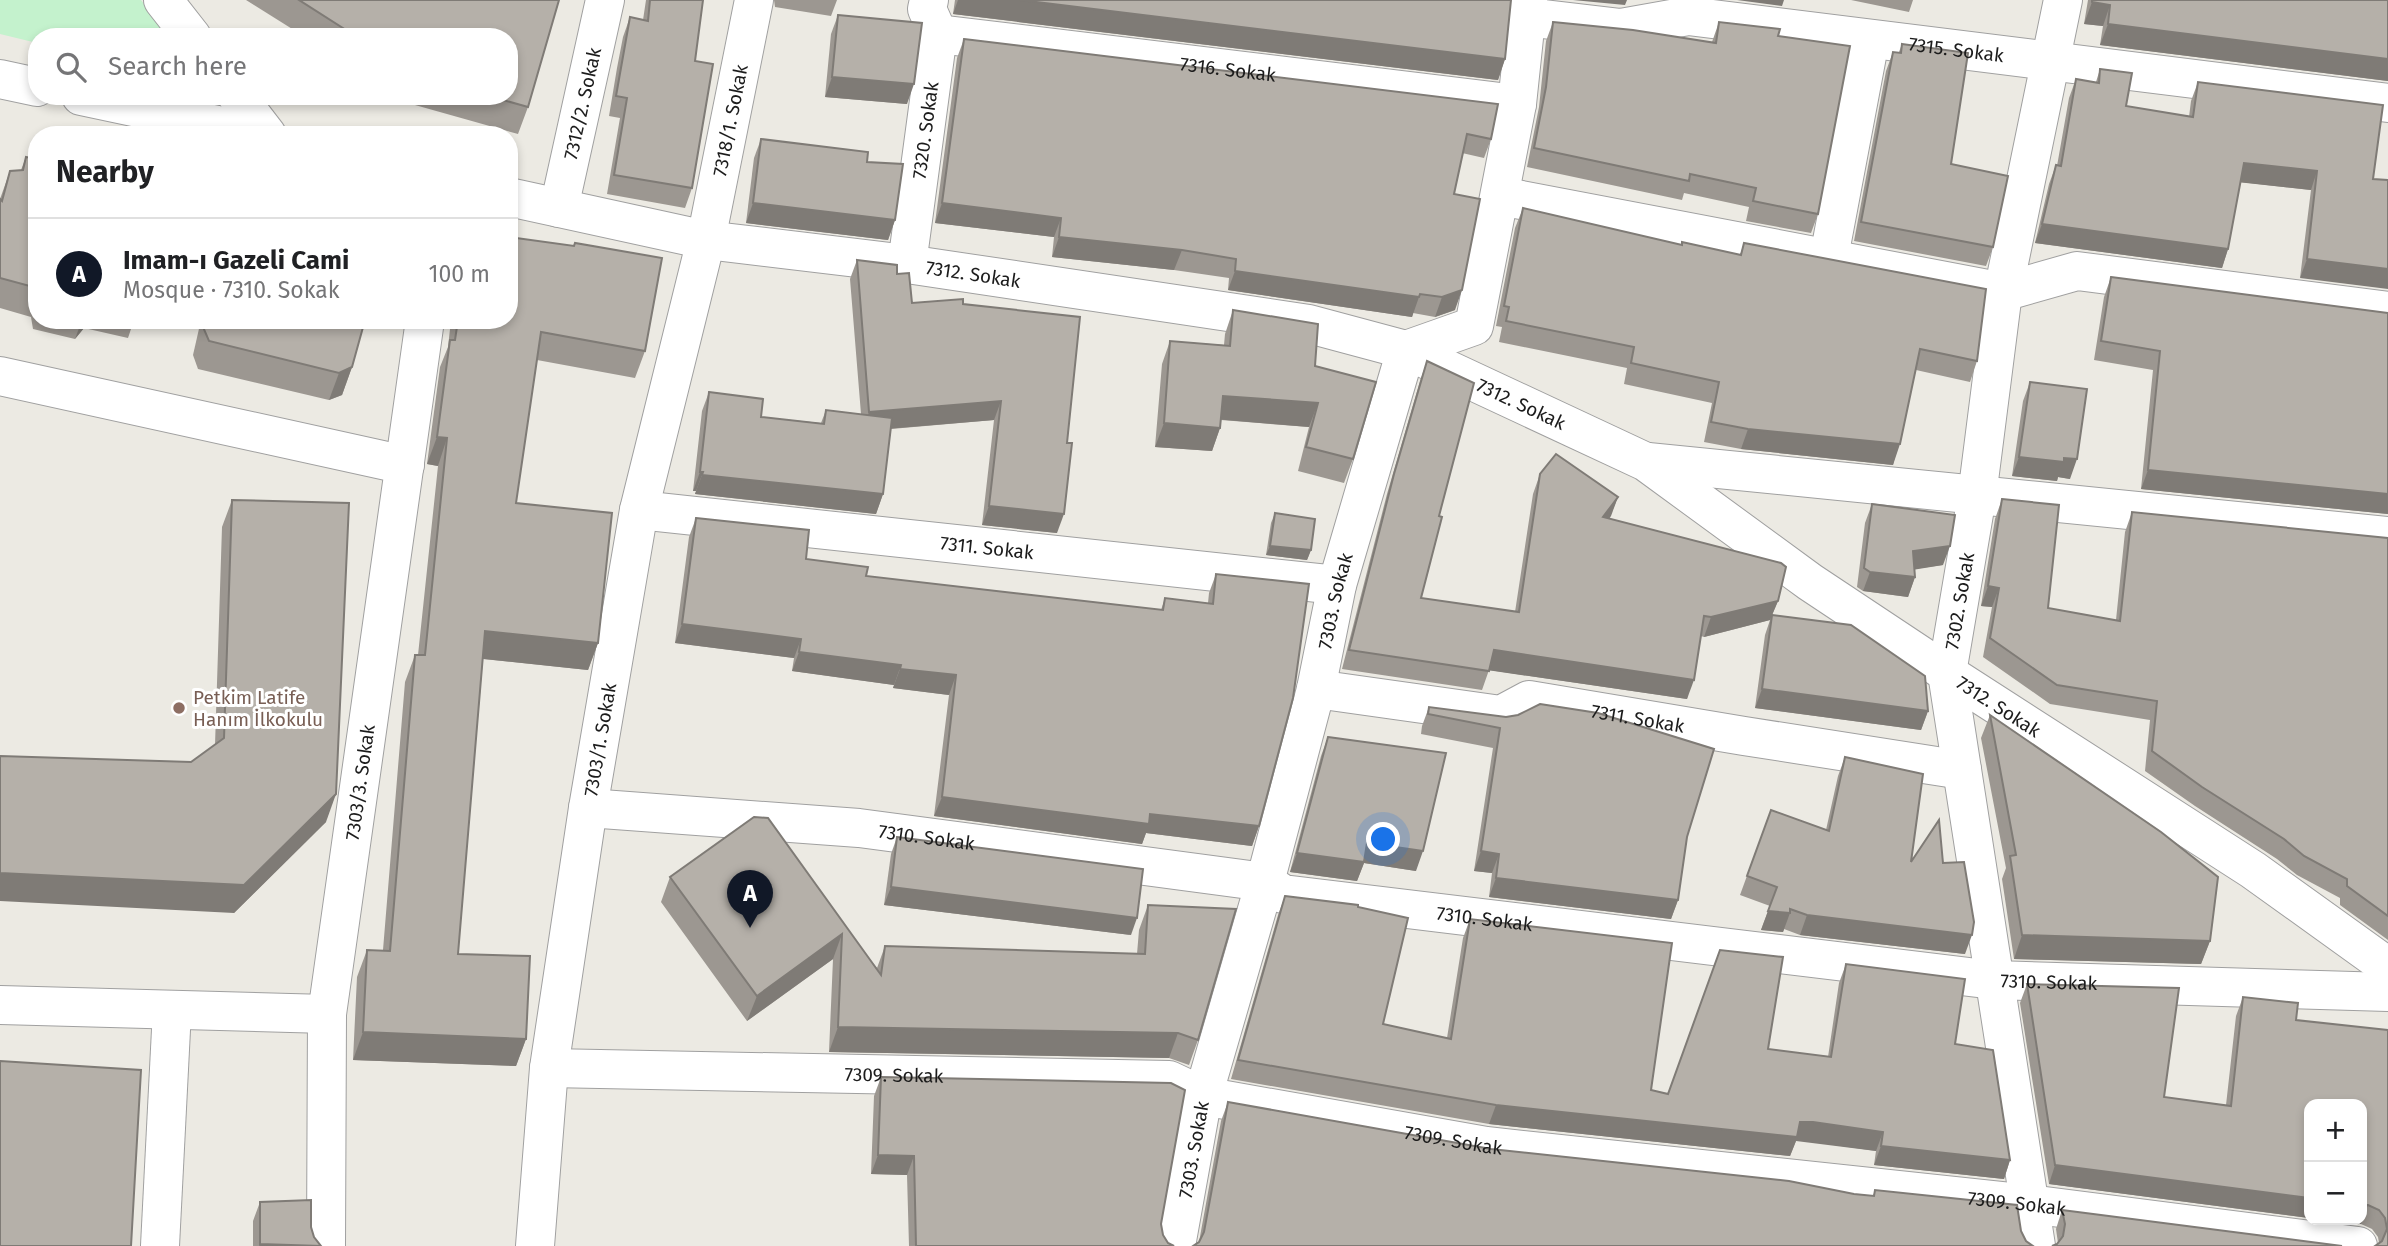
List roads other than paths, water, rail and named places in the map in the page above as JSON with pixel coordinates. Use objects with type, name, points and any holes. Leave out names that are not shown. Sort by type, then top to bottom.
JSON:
[{"type":"street","points":[[163,0],[185,28]]},
{"type":"street","name":"7312/2. Sokak","points":[[559,208],[605,0]]},
{"type":"street","name":"7318/1. Sokak","points":[[706,240],[754,0]]},
{"type":"street","name":"7302. Sokak","points":[[2036,1246],[1947,673],[1977,496],[2003,292],[2063,0]]},
{"type":"street","points":[[1406,351],[1474,326],[1517,104],[1527,8]]},
{"type":"street","name":"7315. Sokak","points":[[1527,8],[1621,28],[1690,8],[1870,40],[2388,103]]},
{"type":"street","name":"7316. Sokak","points":[[933,17],[1517,104]]},
{"type":"street","name":"7320. Sokak","points":[[906,264],[933,17]]},
{"type":"street","points":[[1829,257],[1870,40]]},
{"type":"street","points":[[0,79],[28,85]]},
{"type":"street","points":[[124,105],[223,126]]},
{"type":"street","points":[[244,105],[259,126]]},
{"type":"street","points":[[1500,196],[2003,292],[2077,271],[2388,312]]},
{"type":"street","name":"7312. Sokak","points":[[518,199],[706,240],[906,264],[1309,324],[1406,351],[1646,462],[1810,582],[2253,870],[2388,967]]},
{"type":"street","name":"7303/1. Sokak","points":[[535,1246],[549,1068],[588,808],[639,510],[706,240]]},
{"type":"street","name":"7303/3. Sokak","points":[[326,1246],[327,1014],[424,329]]},
{"type":"street","name":"7303. Sokak","points":[[1176,1246],[1203,1096],[1265,882],[1316,689],[1337,585],[1406,351]]},
{"type":"street","points":[[0,376],[405,465]]},
{"type":"street","points":[[1646,462],[2388,536]]},
{"type":"street","name":"7311. Sokak","points":[[639,510],[1337,585]]},
{"type":"street","name":"7311. Sokak","points":[[1316,689],[1501,715],[1529,700],[1962,770]]},
{"type":"street","name":"7310. Sokak","points":[[588,808],[859,828],[1265,882],[1283,894],[1994,980],[2388,992]]},
{"type":"street","points":[[0,1005],[327,1014]]},
{"type":"street","points":[[160,1246],[172,1010]]},
{"type":"street","name":"7309. Sokak","points":[[549,1068],[1169,1080],[1203,1096],[1486,1146],[2029,1205],[2358,1246]]},
{"type":"place","name":"Petkim Latife Hanım İlkokulu","points":[[179,708]]},
{"type":"place","name":"Imam-ı Gazeli Cami","points":[[750,928]]}]
